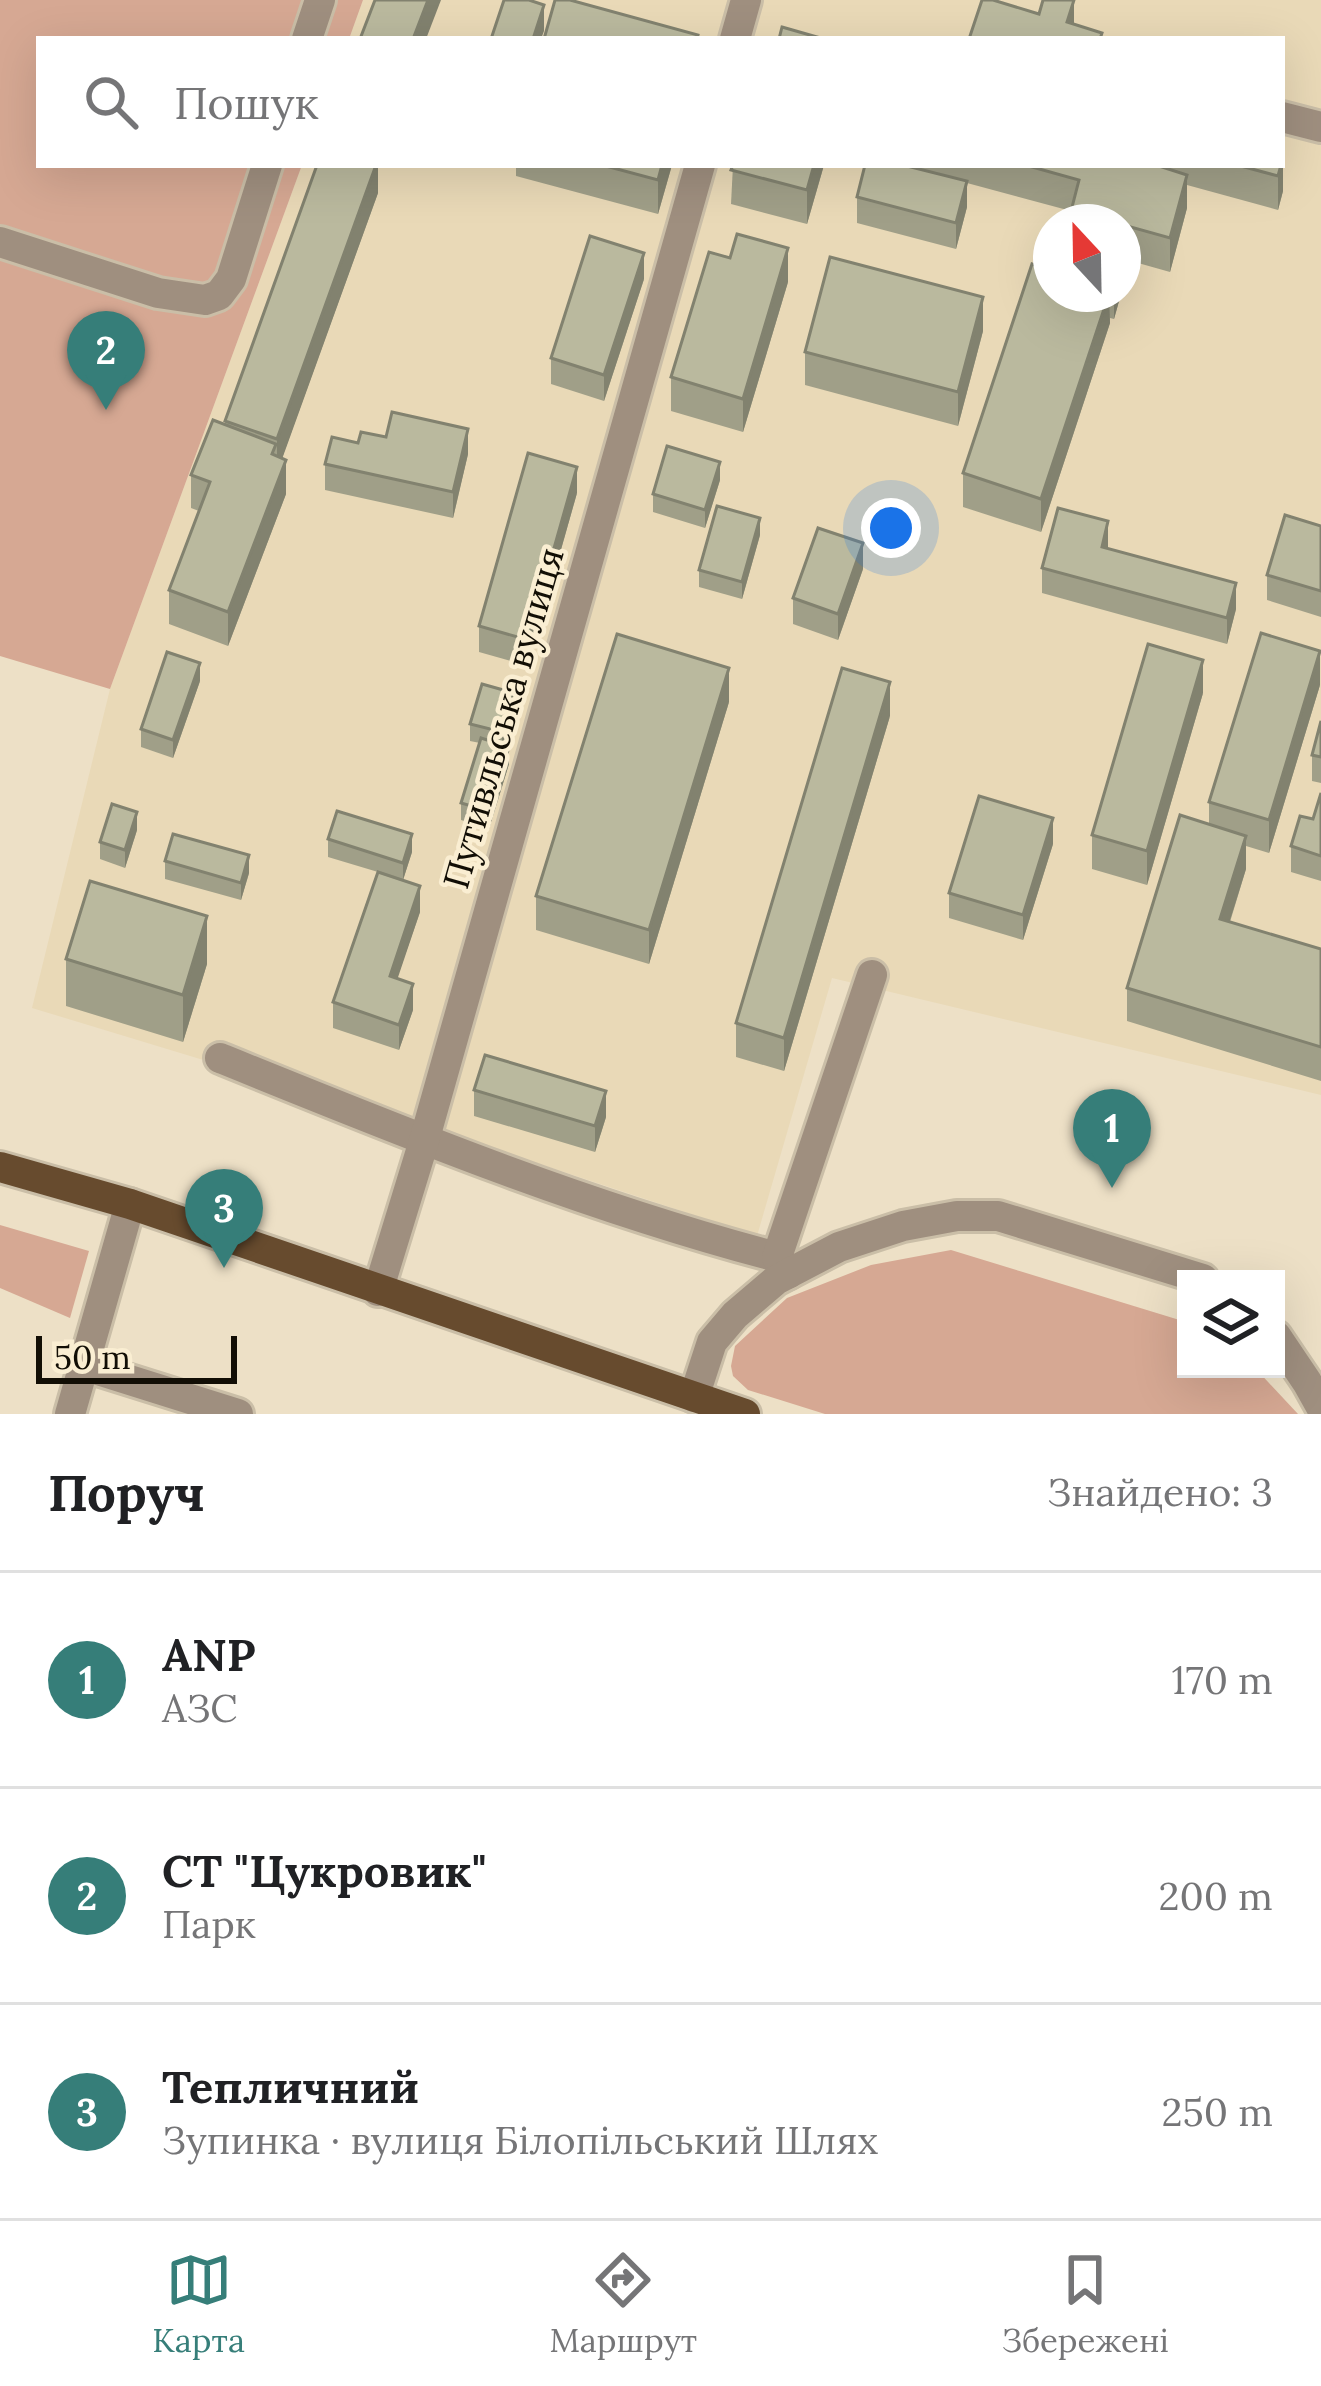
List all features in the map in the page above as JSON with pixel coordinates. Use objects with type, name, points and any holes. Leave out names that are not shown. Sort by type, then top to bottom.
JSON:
[{"type":"main road","points":[[0,1166],[130,1204],[745,1414]]},
{"type":"street","points":[[308,36],[320,0]]},
{"type":"street","points":[[736,36],[746,0]]},
{"type":"street","points":[[1285,118],[1321,127]]},
{"type":"street","points":[[0,242],[158,292],[205,300],[219,295],[231,279],[267,168]]},
{"type":"street","name":"Путивльська вулиця","points":[[378,1291],[699,168]]},
{"type":"street","points":[[694,1397],[712,1342],[776,1280],[783,1265],[872,975]]},
{"type":"street","points":[[220,1058],[424,1141],[783,1265],[903,1226],[957,1216],[998,1216],[1182,1270]]},
{"type":"street","points":[[70,1414],[130,1204]]},
{"type":"street","points":[[1285,1349],[1321,1407]]},
{"type":"street","points":[[85,1366],[238,1414]]},
{"type":"shaded area","points":[[0,0],[363,0],[350,36],[36,36],[36,168],[301,168],[110,689],[0,656]]},
{"type":"shaded area","points":[[363,0],[1321,0],[1321,1095],[832,978],[757,1236],[461,1138],[32,1008],[110,689],[301,168],[1285,168],[1285,36],[350,36]]},
{"type":"shaded area","points":[[0,1225],[89,1251],[70,1318],[0,1288]]},
{"type":"shaded area","points":[[951,1250],[1177,1319],[1177,1378],[1264,1378],[1298,1414],[825,1414],[748,1390],[733,1376],[735,1346],[787,1298],[871,1265]]},
{"type":"building","points":[[375,0],[428,0],[414,36],[361,36]]},
{"type":"building","points":[[504,0],[544,5],[534,36],[492,36]]},
{"type":"building","points":[[555,0],[698,35],[698,36],[545,36]]},
{"type":"building","points":[[982,0],[1039,14],[1043,0],[1074,0],[1067,22],[1102,33],[1101,36],[970,36]]},
{"type":"building","points":[[782,27],[814,36],[780,36]]},
{"type":"building","points":[[316,168],[375,168],[277,439],[225,421]]},
{"type":"building","points":[[613,168],[661,168],[658,180]]},
{"type":"building","points":[[732,168],[813,168],[807,190]]},
{"type":"building","points":[[864,168],[915,168],[967,181],[956,223],[857,197]]},
{"type":"building","points":[[1036,168],[1165,168],[1187,175],[1170,238],[1141,230],[1141,204],[1073,204],[1079,180]]},
{"type":"building","points":[[1248,168],[1280,168],[1278,176]]},
{"type":"building","points":[[737,234],[788,248],[743,399],[671,377],[709,252],[730,258]]},
{"type":"building","points":[[590,236],[644,253],[604,375],[551,358]]},
{"type":"building","points":[[830,257],[983,297],[958,392],[805,352]]},
{"type":"building","points":[[1033,264],[1033,312],[1103,312],[1041,499],[963,473]]},
{"type":"building","points":[[392,412],[468,429],[453,492],[325,464],[332,437],[358,443],[361,432],[386,437]]},
{"type":"building","points":[[213,420],[276,444],[272,454],[286,460],[228,612],[169,590],[210,482],[191,475]]},
{"type":"building","points":[[667,446],[720,462],[705,510],[653,494]]},
{"type":"building","points":[[528,453],[577,467],[528,640],[479,626]]},
{"type":"building","points":[[717,506],[760,518],[742,582],[699,570]]},
{"type":"building","points":[[1058,508],[1108,521],[1102,547],[1236,583],[1227,618],[1042,568]]},
{"type":"building","points":[[1285,515],[1321,526],[1321,591],[1267,575]]},
{"type":"building","points":[[818,528],[863,543],[838,614],[793,598]]},
{"type":"building","points":[[1261,633],[1320,651],[1269,820],[1209,802]]},
{"type":"building","points":[[617,634],[729,668],[649,930],[536,896]]},
{"type":"building","points":[[1148,644],[1203,660],[1147,851],[1092,835]]},
{"type":"building","points":[[167,652],[200,663],[173,740],[141,729]]},
{"type":"building","points":[[842,668],[890,682],[784,1038],[736,1023]]},
{"type":"building","points":[[482,684],[514,693],[502,732],[470,724]]},
{"type":"building","points":[[1321,721],[1321,757],[1312,755]]},
{"type":"building","points":[[481,738],[509,747],[489,811],[461,803]]},
{"type":"building","points":[[1321,793],[1321,856],[1291,846],[1300,816],[1313,819]]},
{"type":"building","points":[[979,796],[1053,818],[1023,915],[949,893]]},
{"type":"building","points":[[112,804],[137,812],[125,850],[100,842]]},
{"type":"building","points":[[337,811],[412,834],[403,863],[328,839]]},
{"type":"building","points":[[1180,815],[1246,836],[1220,919],[1321,949],[1321,1047],[1127,988]]},
{"type":"building","points":[[173,834],[249,855],[241,883],[165,861]]},
{"type":"building","points":[[378,872],[420,886],[390,976],[413,984],[399,1025],[333,1002]]},
{"type":"building","points":[[90,881],[207,916],[183,995],[66,959]]},
{"type":"building","points":[[485,1055],[606,1091],[595,1126],[474,1090]]},
{"type":"place","name":"СТ \"Цукровик\"","points":[[106,410]]},
{"type":"place","name":"ANP","points":[[1112,1188]]},
{"type":"place","name":"Тепличний","points":[[224,1268]]}]
